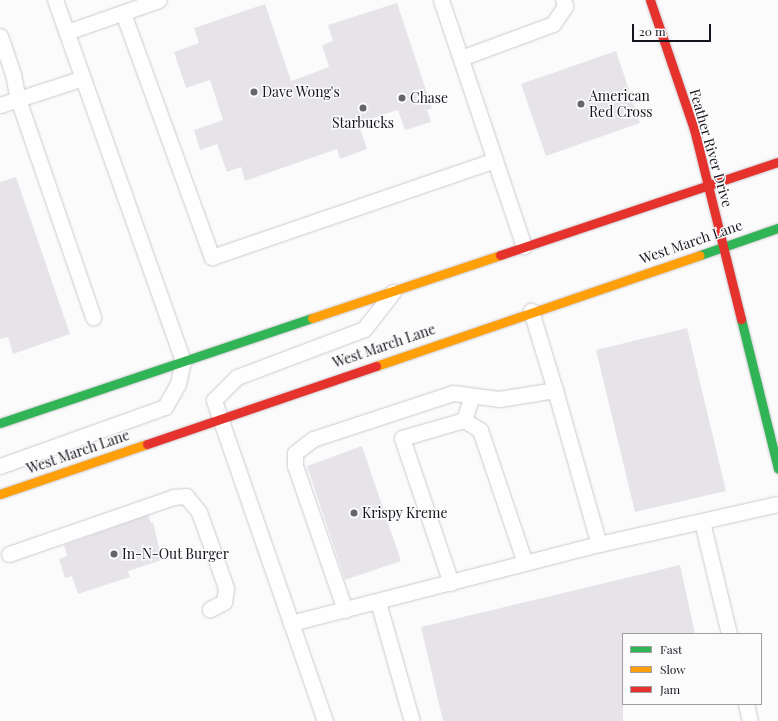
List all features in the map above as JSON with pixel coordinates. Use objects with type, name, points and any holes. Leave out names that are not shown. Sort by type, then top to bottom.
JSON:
[{"type":"main road","name":"Feather River Drive","points":[[650,0],[694,128],[778,468]]},
{"type":"main road","points":[[0,423],[778,162]]},
{"type":"main road","name":"West March Lane","points":[[0,494],[220,417],[778,228]]},
{"type":"lane","points":[[0,466],[165,407],[178,384],[183,361],[55,0]]},
{"type":"lane","points":[[67,32],[159,0]]},
{"type":"lane","points":[[441,0],[524,246]]},
{"type":"lane","points":[[461,58],[553,24],[565,6],[563,0]]},
{"type":"lane","points":[[123,13],[212,257],[495,160]]},
{"type":"lane","points":[[0,36],[14,74],[18,99],[93,317]]},
{"type":"lane","points":[[0,106],[83,78]]},
{"type":"lane","points":[[325,721],[214,400],[238,376],[364,329],[393,292]]},
{"type":"lane","points":[[532,311],[599,544]]},
{"type":"lane","points":[[345,610],[295,466],[295,453],[313,439],[453,393],[500,399],[527,396],[555,390]]},
{"type":"lane","points":[[464,420],[472,396]]},
{"type":"lane","points":[[451,583],[402,438],[464,420],[480,430],[525,563]]},
{"type":"lane","points":[[9,554],[174,497],[186,496],[199,512],[226,588],[224,602],[210,609]]},
{"type":"lane","points":[[291,623],[378,602],[599,544],[778,504]]},
{"type":"lane","points":[[702,522],[729,633]]},
{"type":"lane","points":[[378,602],[412,721]]},
{"type":"lane","points":[[746,705],[750,721]]},
{"type":"building","points":[[397,3],[432,108],[427,110],[431,122],[405,130],[398,110],[358,123],[367,149],[340,159],[337,149],[245,181],[241,167],[227,172],[217,144],[200,150],[194,130],[223,120],[210,80],[186,88],[174,52],[199,43],[194,28],[265,4],[291,81],[329,67],[322,45],[333,41],[328,25]]},
{"type":"building","name":"American Red Cross","points":[[616,51],[640,123],[546,156],[521,84]]},
{"type":"building","points":[[16,177],[70,334],[13,354],[8,337],[0,339],[0,182]]},
{"type":"building","points":[[687,328],[726,491],[635,512],[596,350]]},
{"type":"building","name":"Krispy Kreme","points":[[362,446],[401,561],[345,580],[307,466]]},
{"type":"building","name":"In-N-Out Burger","points":[[148,515],[151,523],[153,522],[162,560],[128,571],[130,577],[78,594],[72,576],[65,578],[59,559],[67,556],[64,545]]},
{"type":"building","points":[[680,565],[695,633],[622,633],[623,721],[443,721],[421,627]]},
{"type":"traffic: fast","points":[[700,255],[778,228]]},
{"type":"traffic: fast","points":[[0,423],[312,318]]},
{"type":"traffic: fast","points":[[741,319],[778,468]]},
{"type":"traffic: slow","points":[[312,318],[500,255]]},
{"type":"traffic: slow","points":[[376,366],[700,255]]},
{"type":"traffic: slow","points":[[0,494],[147,444]]},
{"type":"traffic: jam","points":[[650,0],[694,129],[741,319]]},
{"type":"traffic: jam","points":[[500,255],[778,162]]},
{"type":"traffic: jam","points":[[147,444],[376,366]]},
{"type":"place","name":"Dave Wong's","points":[[254,92]]},
{"type":"place","name":"Chase","points":[[402,98]]},
{"type":"place","name":"American Red Cross","points":[[581,104]]},
{"type":"place","name":"Starbucks","points":[[363,108]]},
{"type":"place","name":"Krispy Kreme","points":[[354,513]]},
{"type":"place","name":"In-N-Out Burger","points":[[114,554]]}]
